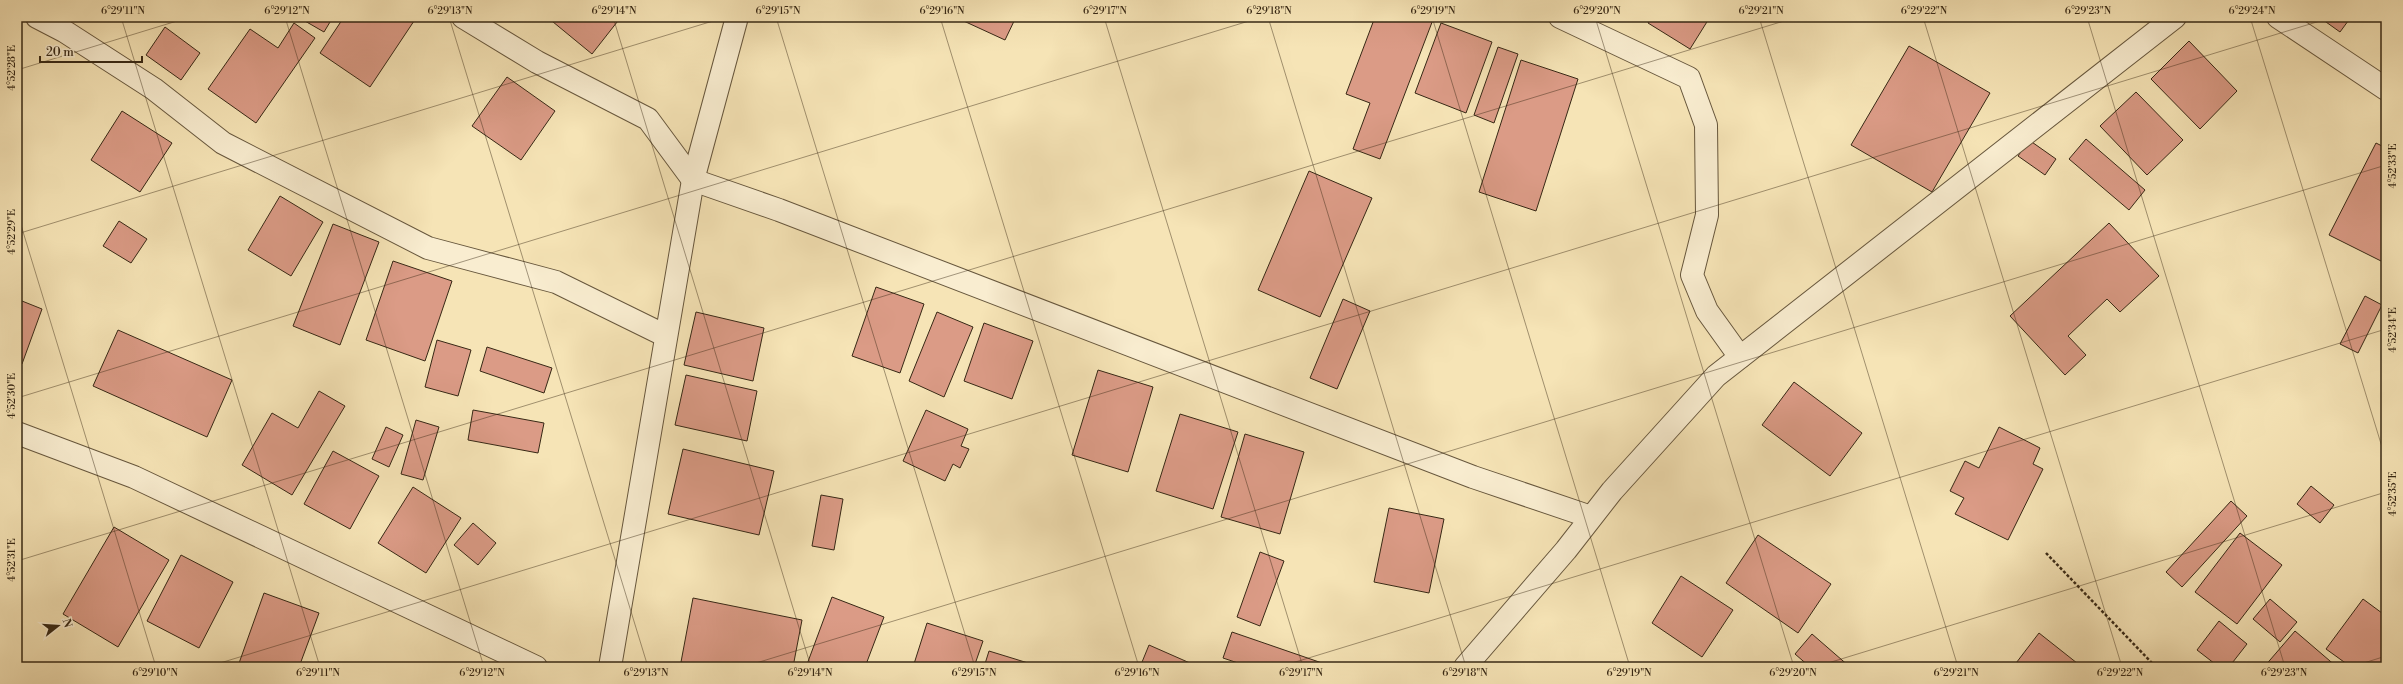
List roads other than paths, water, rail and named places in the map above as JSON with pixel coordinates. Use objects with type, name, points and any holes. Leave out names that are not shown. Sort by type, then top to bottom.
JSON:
[{"type":"street","points":[[37,17],[64,31],[154,89],[223,143],[428,248],[556,282],[666,336]]},
{"type":"street","points":[[463,17],[537,62],[648,119],[693,180],[780,210],[1466,474],[1591,517]]},
{"type":"street","points":[[610,667],[693,180],[737,17]]},
{"type":"street","points":[[1560,17],[1689,78],[1706,125],[1707,215],[1692,274],[1707,312],[1740,357]]},
{"type":"street","points":[[1465,667],[1566,550],[1591,517],[1716,376],[2175,17]]},
{"type":"street","points":[[2278,17],[2386,89]]},
{"type":"street","points":[[17,433],[134,477],[536,667]]}]
